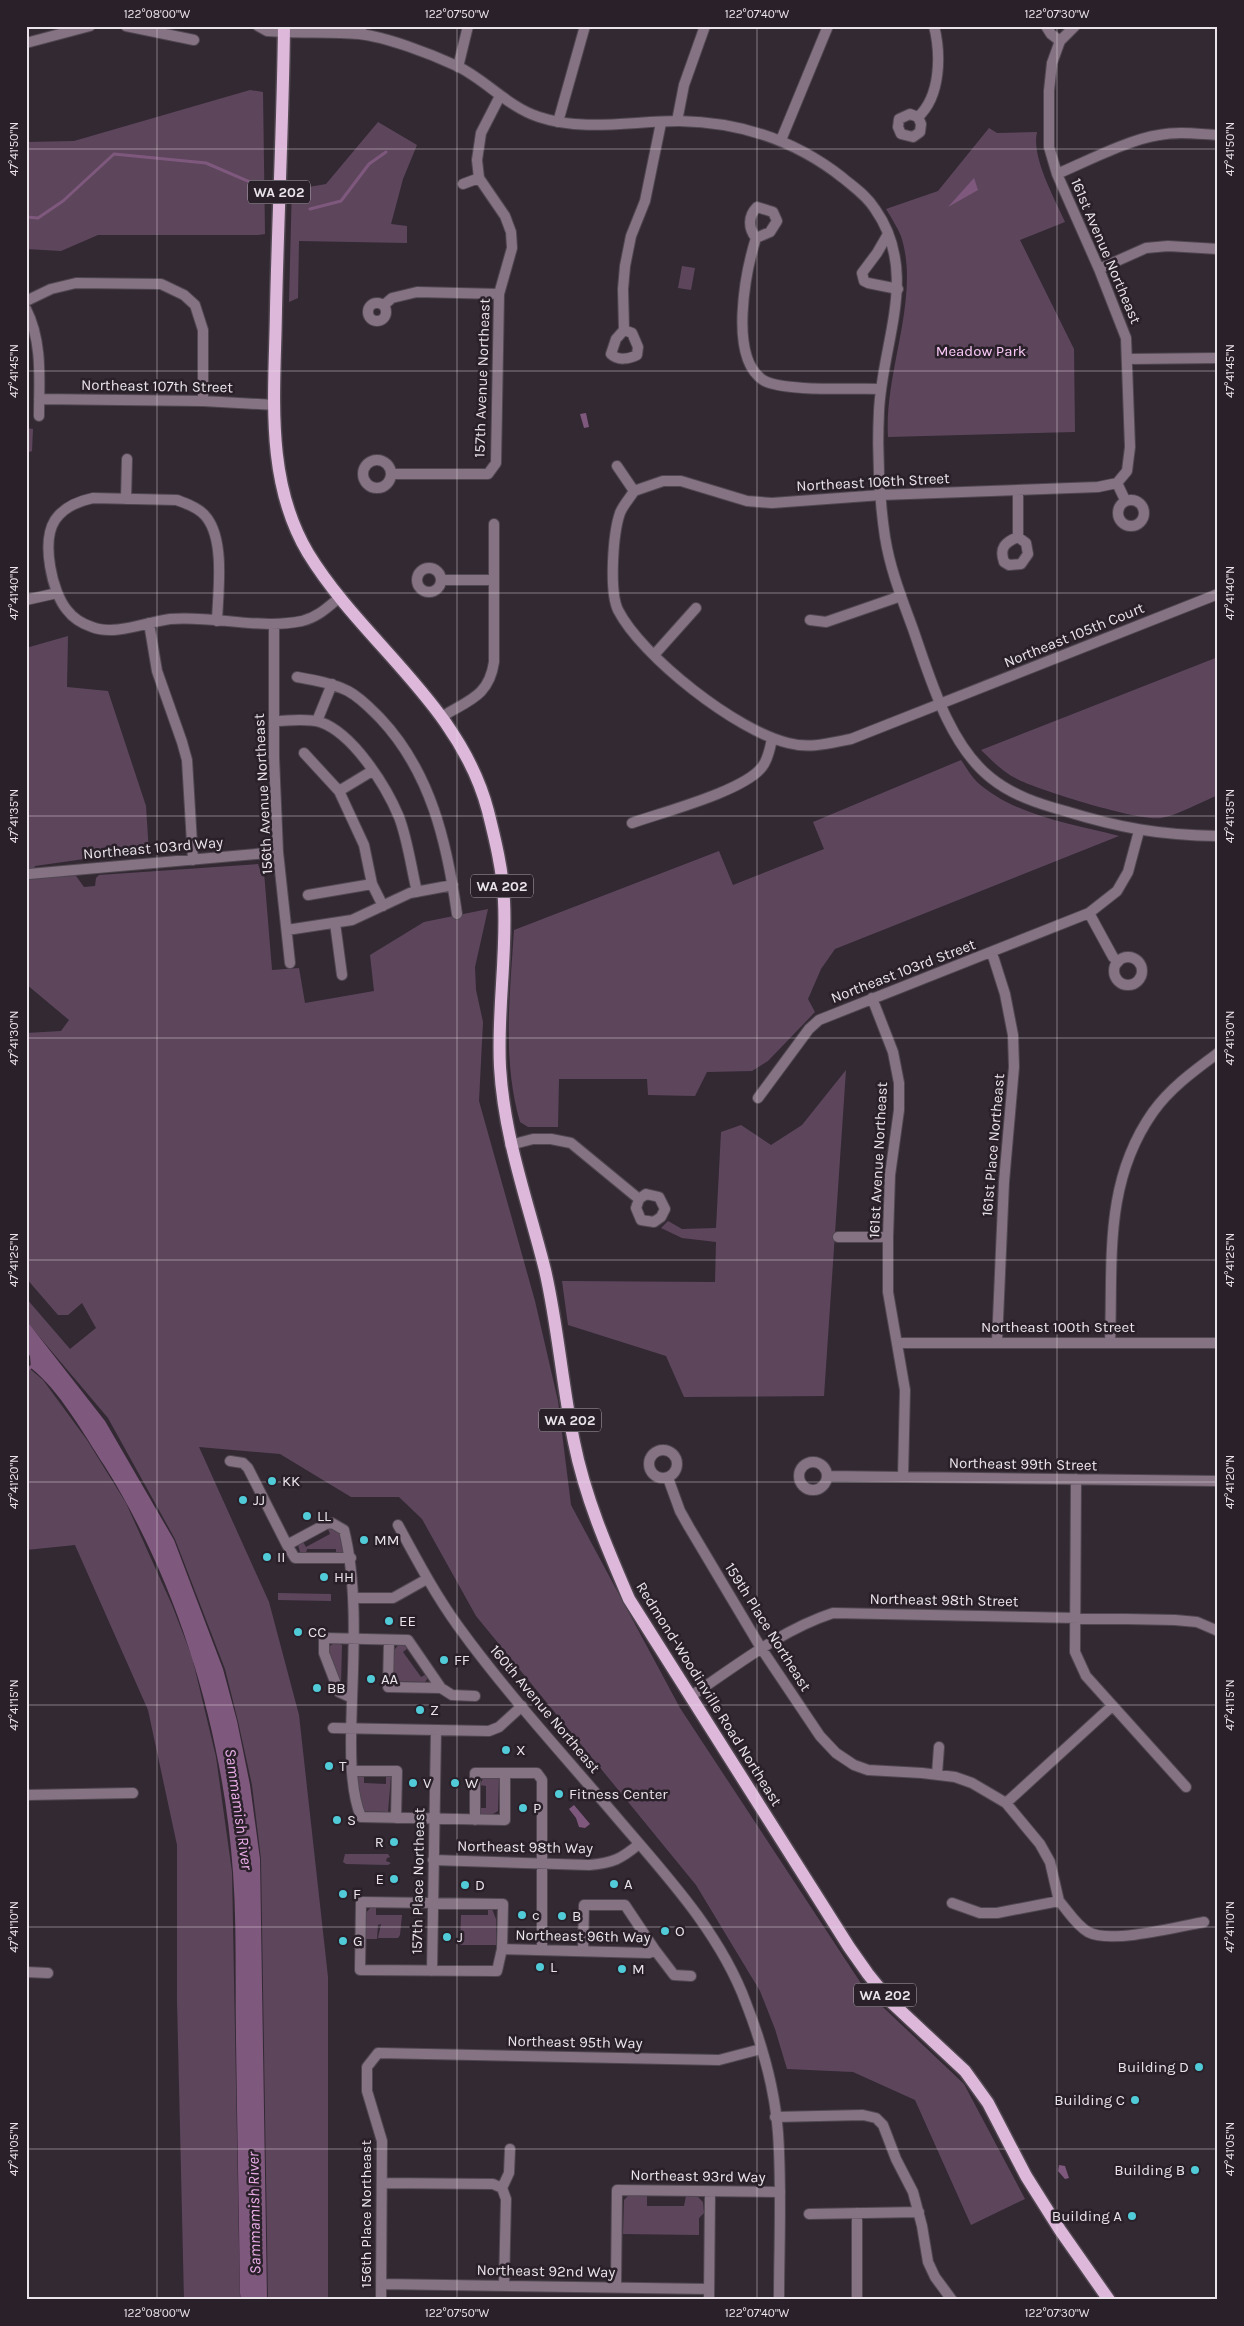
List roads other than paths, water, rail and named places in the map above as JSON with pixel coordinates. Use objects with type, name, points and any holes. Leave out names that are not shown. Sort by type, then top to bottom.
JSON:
[{"type":"main road","name":"Redmond-Woodinville Road Northeast","points":[[284,29],[277,248],[275,405],[275,445],[280,481],[291,516],[308,552],[340,597],[443,716],[469,760],[480,785],[488,811],[503,890],[504,938],[500,1067],[504,1116],[510,1145],[545,1271],[574,1446],[588,1497],[606,1547],[629,1599],[868,1974],[889,2000],[948,2054],[988,2103],[1026,2176],[1060,2230],[1109,2300]]},
{"type":"street","points":[[26,43],[90,26]]},
{"type":"street","points":[[126,26],[194,40]]},
{"type":"street","points":[[258,26],[267,31],[284,29],[361,30],[458,67],[528,113],[558,122],[588,126],[677,121],[722,124],[781,140],[802,150],[830,168],[863,194],[875,209],[888,234],[894,256],[898,289],[881,389],[879,441],[881,495],[891,568],[941,704],[960,743],[975,764],[992,780],[1013,793],[1044,806],[1139,831],[1218,836]]},
{"type":"street","points":[[458,67],[468,26]]},
{"type":"street","points":[[558,122],[585,26]]},
{"type":"street","points":[[677,121],[684,85],[705,26]]},
{"type":"street","points":[[781,140],[828,26]]},
{"type":"street","points":[[1046,26],[1051,34],[1060,41]]},
{"type":"street","name":"161st Avenue Northeast","points":[[1075,26],[1060,41],[1052,63],[1047,126],[1049,147],[1057,174],[1100,269],[1126,338],[1130,447],[1128,471],[1117,484]]},
{"type":"street","points":[[918,117],[926,109],[936,81],[935,31]]},
{"type":"street","points":[[463,184],[479,178],[477,160],[481,133],[500,96]]},
{"type":"street","points":[[624,330],[623,289],[625,266],[631,236],[645,201],[660,123]]},
{"type":"street","points":[[1057,174],[1120,148],[1158,135],[1184,133],[1218,135]]},
{"type":"street","name":"157th Avenue Northeast","points":[[392,474],[473,476],[488,474],[494,466],[499,294],[512,248],[511,232],[506,216],[479,178]]},
{"type":"street","points":[[888,234],[862,273],[862,278],[868,283],[898,289]]},
{"type":"street","points":[[756,238],[745,282],[742,318],[744,345],[752,369],[762,380],[779,386],[881,389]]},
{"type":"street","points":[[1100,269],[1146,248],[1168,246],[1218,249]]},
{"type":"street","points":[[26,301],[51,289],[76,283],[161,284],[190,298],[200,317],[203,330],[203,401]]},
{"type":"street","points":[[384,305],[392,298],[417,292],[499,294]]},
{"type":"street","points":[[26,309],[35,331],[39,354],[39,416]]},
{"type":"street","points":[[1128,359],[1218,358]]},
{"type":"street","name":"Northeast 107th Street","points":[[39,399],[203,401],[275,405]]},
{"type":"street","points":[[126,498],[127,459]]},
{"type":"street","points":[[617,466],[634,491]]},
{"type":"street","name":"Northeast 106th Street","points":[[634,491],[663,481],[681,481],[747,501],[772,503],[881,495],[1098,488],[1117,484]]},
{"type":"street","points":[[1117,484],[1125,500]]},
{"type":"street","points":[[1018,490],[1018,537]]},
{"type":"street","name":"Northeast 105th Court","points":[[634,491],[621,511],[614,532],[613,594],[618,609],[629,627],[673,674],[701,697],[772,738],[790,744],[815,747],[851,738],[1218,594]]},
{"type":"street","points":[[217,621],[216,538],[207,518],[189,504],[177,500],[102,498],[82,501],[66,509],[55,520],[48,540],[48,556],[57,593],[68,612],[92,628],[108,630],[173,619],[274,624],[292,622],[316,616],[340,597]]},
{"type":"street","points":[[443,716],[479,694],[488,685],[494,662],[494,524]]},
{"type":"street","points":[[442,580],[494,580]]},
{"type":"street","points":[[26,600],[57,593]]},
{"type":"street","points":[[810,620],[826,622],[901,596]]},
{"type":"street","points":[[654,654],[696,608]]},
{"type":"street","points":[[149,622],[157,671],[186,759],[193,860]]},
{"type":"street","name":"156th Avenue Northeast","points":[[274,624],[274,721],[278,852],[290,963]]},
{"type":"street","points":[[296,677],[332,684],[349,692],[364,702],[397,736],[412,760],[432,802],[441,831],[453,885],[457,914]]},
{"type":"street","points":[[317,721],[332,684]]},
{"type":"street","points":[[274,721],[317,721],[329,725],[343,736],[383,786],[398,817],[417,892]]},
{"type":"street","points":[[632,823],[734,787],[752,777],[763,766],[772,738]]},
{"type":"street","points":[[304,753],[339,790],[364,845],[372,884],[383,906]]},
{"type":"street","points":[[339,790],[372,771]]},
{"type":"street","name":"Northeast 103rd Street","points":[[758,1098],[809,1029],[819,1020],[1089,913],[1117,890],[1128,872],[1139,831]]},
{"type":"street","name":"Northeast 103rd Way","points":[[29,874],[278,852]]},
{"type":"street","points":[[308,895],[372,884]]},
{"type":"street","points":[[287,930],[352,920],[417,892],[453,885]]},
{"type":"street","points":[[1089,913],[1118,962]]},
{"type":"street","points":[[335,923],[342,976]]},
{"type":"street","name":"161st Place Northeast","points":[[992,953],[1005,994],[1013,1035],[1014,1067],[1004,1182],[997,1342]]},
{"type":"street","name":"161st Avenue Northeast","points":[[872,998],[893,1052],[899,1084],[899,1110],[890,1174],[888,1292],[905,1390],[903,1477]]},
{"type":"street","points":[[1110,1343],[1112,1230],[1116,1197],[1128,1162],[1153,1112],[1173,1090],[1218,1053]]},
{"type":"street","points":[[510,1145],[533,1139],[551,1139],[571,1143],[639,1199]]},
{"type":"street","points":[[838,1237],[888,1237]]},
{"type":"street","name":"Northeast 100th Street","points":[[898,1343],[1218,1344]]},
{"type":"street","points":[[230,1461],[243,1463],[248,1468],[295,1558],[351,1558]]},
{"type":"street","name":"Northeast 99th Street","points":[[828,1476],[1218,1481]]},
{"type":"street","name":"159th Place Northeast","points":[[668,1478],[685,1519],[761,1648],[820,1736],[836,1753],[854,1765],[868,1770],[937,1774]]},
{"type":"street","points":[[1076,1479],[1074,1618],[1076,1652],[1079,1665],[1112,1706],[1186,1787]]},
{"type":"street","points":[[287,1545],[326,1524],[332,1523],[344,1530],[351,1558],[353,1598],[350,1729],[352,1771],[361,1817],[505,1820],[505,1773]]},
{"type":"street","name":"160th Avenue Northeast","points":[[398,1526],[427,1579],[457,1625],[705,1926],[724,1957],[746,2001],[769,2079],[778,2131],[780,2192],[779,2300]]},
{"type":"street","points":[[353,1598],[393,1598],[427,1579]]},
{"type":"street","name":"Northeast 98th Street","points":[[691,1696],[761,1648],[818,1618],[833,1613],[1175,1620],[1197,1622],[1218,1631]]},
{"type":"street","points":[[352,1698],[339,1692],[324,1653],[324,1638],[408,1640],[441,1688],[452,1695],[475,1696]]},
{"type":"street","points":[[389,1640],[388,1687],[441,1688]]},
{"type":"street","points":[[333,1728],[489,1731],[499,1727],[522,1706]]},
{"type":"street","points":[[1006,1803],[1112,1706]]},
{"type":"street","name":"157th Place Northeast","points":[[432,1971],[433,1819],[436,1731]]},
{"type":"street","points":[[939,1747],[937,1774],[955,1777],[972,1783],[1006,1803],[1040,1844],[1050,1862],[1059,1901],[1079,1925],[1089,1933],[1114,1937],[1204,1922]]},
{"type":"street","points":[[352,1771],[397,1771],[396,1818]]},
{"type":"street","points":[[475,1820],[475,1773],[537,1773],[542,1780],[544,1862],[542,1950]]},
{"type":"street","points":[[26,1795],[133,1793]]},
{"type":"street","name":"Northeast 98th Way","points":[[433,1860],[544,1862],[589,1865],[608,1863],[621,1859],[639,1844]]},
{"type":"street","points":[[952,1903],[980,1913],[996,1913],[1059,1901]]},
{"type":"street","name":"Northeast 96th Way","points":[[433,1902],[361,1902],[360,1970],[497,1971],[502,1949],[649,1952],[655,1950],[674,1975],[691,1976]]},
{"type":"street","points":[[433,1902],[503,1904],[502,1949]]},
{"type":"street","points":[[583,1951],[584,1906],[592,1905],[624,1905],[655,1950]]},
{"type":"street","points":[[26,1972],[48,1972]]},
{"type":"street","name":"Northeast 95th Way","points":[[387,2053],[719,2060],[761,2049]]},
{"type":"street","name":"156th Place Northeast","points":[[381,2300],[382,2142],[367,2091],[367,2067],[378,2053],[387,2053]]},
{"type":"street","points":[[776,2117],[863,2115],[876,2118],[883,2125],[896,2159],[913,2192],[919,2212],[928,2262],[935,2277],[952,2300]]},
{"type":"street","points":[[504,2286],[506,2199],[502,2188],[509,2173],[510,2149]]},
{"type":"street","points":[[382,2183],[493,2184],[502,2188]]},
{"type":"street","name":"Northeast 93rd Way","points":[[616,2287],[617,2190],[780,2192]]},
{"type":"street","points":[[709,2294],[710,2192]]},
{"type":"street","points":[[809,2214],[919,2212]]},
{"type":"street","points":[[857,2213],[857,2300]]},
{"type":"street","name":"Northeast 92nd Way","points":[[382,2284],[616,2287],[709,2294]]},
{"type":"water","points":[[974,178],[978,190],[948,207]]},
{"type":"water","points":[[586,413],[589,427],[584,428],[580,414]]},
{"type":"water","name":"Sammamish River","points":[[26,1320],[105,1421],[174,1540],[223,1669],[237,1721],[250,1785],[260,1859],[267,2300],[241,2300],[240,2293],[233,1872],[228,1819],[208,1713],[175,1609],[154,1559],[131,1511],[79,1426],[52,1388],[31,1368],[30,1356],[26,1351]]},
{"type":"water","points":[[574,1805],[590,1824],[585,1828],[579,1827],[576,1818],[569,1809]]},
{"type":"water","points":[[1059,2165],[1065,2166],[1069,2178],[1065,2179],[1058,2171]]},
{"type":"waterway","points":[[310,209],[341,201],[369,164],[386,152]]},
{"type":"waterway","points":[[26,217],[38,218],[63,201],[114,154],[206,163],[259,186]]},
{"type":"waterway","points":[[26,1371],[33,1365]]},
{"type":"place","name":"KK","points":[[272,1481]]},
{"type":"place","name":"JJ","points":[[243,1500]]},
{"type":"place","name":"LL","points":[[307,1516]]},
{"type":"place","name":"MM","points":[[364,1540]]},
{"type":"place","name":"II","points":[[267,1557]]},
{"type":"place","name":"HH","points":[[324,1577]]},
{"type":"place","name":"EE","points":[[389,1621]]},
{"type":"place","name":"CC","points":[[298,1632]]},
{"type":"place","name":"FF","points":[[444,1660]]},
{"type":"place","name":"AA","points":[[371,1679]]},
{"type":"place","name":"BB","points":[[317,1688]]},
{"type":"place","name":"Z","points":[[420,1710]]},
{"type":"place","name":"X","points":[[506,1750]]},
{"type":"place","name":"T","points":[[329,1766]]},
{"type":"place","name":"V","points":[[413,1783]]},
{"type":"place","name":"W","points":[[455,1783]]},
{"type":"place","name":"Fitness Center","points":[[559,1794]]},
{"type":"place","name":"P","points":[[523,1808]]},
{"type":"place","name":"S","points":[[337,1820]]},
{"type":"place","name":"R","points":[[394,1842]]},
{"type":"place","name":"E","points":[[394,1879]]},
{"type":"place","name":"A","points":[[614,1884]]},
{"type":"place","name":"D","points":[[465,1885]]},
{"type":"place","name":"F","points":[[343,1894]]},
{"type":"place","name":"c","points":[[522,1915]]},
{"type":"place","name":"B","points":[[562,1916]]},
{"type":"place","name":"O","points":[[665,1931]]},
{"type":"place","name":"J","points":[[447,1937]]},
{"type":"place","name":"G","points":[[343,1941]]},
{"type":"place","name":"L","points":[[540,1967]]},
{"type":"place","name":"M","points":[[622,1969]]},
{"type":"place","name":"Building D","points":[[1199,2067]]},
{"type":"place","name":"Building C","points":[[1135,2100]]},
{"type":"place","name":"Building B","points":[[1195,2170]]},
{"type":"place","name":"Building A","points":[[1132,2216]]},
{"type":"park label","name":"Meadow Park","points":[[981,351]]}]
